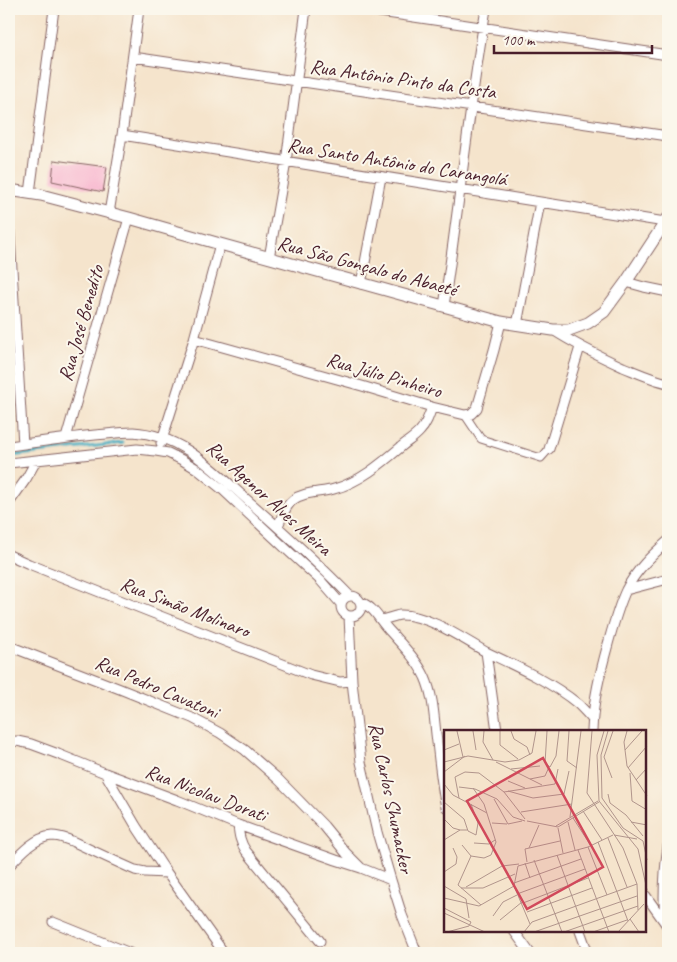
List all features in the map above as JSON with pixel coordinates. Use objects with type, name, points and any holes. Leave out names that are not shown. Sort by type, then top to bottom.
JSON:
[{"type":"street","points":[[30,193],[54,9]]},
{"type":"street","points":[[109,213],[122,136],[139,9]]},
{"type":"street","points":[[269,258],[286,162],[306,9]]},
{"type":"street","points":[[360,9],[668,55]]},
{"type":"street","points":[[444,306],[486,9]]},
{"type":"street","name":"Rua Antônio Pinto da Costa","points":[[133,57],[668,136]]},
{"type":"street","name":"Rua Santo Antônio do Carangolá","points":[[122,136],[460,190],[667,220]]},
{"type":"street","points":[[361,284],[381,177]]},
{"type":"street","name":"Rua São Gonçalo do Abaeté","points":[[9,190],[30,193],[129,218],[501,322],[553,330],[569,330],[588,323],[608,308],[667,220]]},
{"type":"street","points":[[517,324],[540,202]]},
{"type":"street","name":"Rua José Benedito","points":[[66,438],[129,218]]},
{"type":"street","points":[[9,221],[23,444]]},
{"type":"street","points":[[160,452],[162,438],[194,339],[220,244]]},
{"type":"street","points":[[626,282],[668,292]]},
{"type":"street","name":"Rua Júlio Pinheiro","points":[[194,339],[362,386],[432,408],[465,415],[471,414],[476,408],[501,322]]},
{"type":"street","points":[[553,330],[580,347],[638,373],[668,383]]},
{"type":"street","points":[[465,415],[481,439],[540,458],[550,449],[580,347]]},
{"type":"street","points":[[278,526],[288,504],[294,499],[346,485],[392,455],[419,432],[427,421],[432,408]]},
{"type":"street","points":[[133,432],[137,449]]},
{"type":"street","name":"Rua Agenor Alves Meira","points":[[9,446],[66,438],[133,432],[162,438],[175,443],[200,457],[278,526],[350,596]]},
{"type":"street","name":"Rua Agenor Alves Meira","points":[[9,463],[137,449],[168,453],[197,469],[223,490],[320,580],[341,604]]},
{"type":"street","points":[[9,504],[36,461]]},
{"type":"street","points":[[592,730],[594,699],[599,675],[615,618],[626,590],[636,574],[668,541]]},
{"type":"street","name":"Rua Simão Molinaro","points":[[9,555],[311,675],[340,682],[352,681]]},
{"type":"street","points":[[626,590],[668,579]]},
{"type":"street","points":[[350,596],[356,597],[360,606],[355,615],[349,616],[342,610],[341,604],[343,600],[350,596]]},
{"type":"street","points":[[360,606],[371,607],[404,646],[419,666],[425,678],[430,690],[434,712],[444,791]]},
{"type":"street","name":"Rua Carlos Shumacker","points":[[349,616],[352,681],[362,762],[391,880],[417,953]]},
{"type":"street","points":[[379,618],[410,616],[437,625],[486,652],[517,666],[559,691],[579,705],[592,718]]},
{"type":"street","name":"Rua Pedro Cavatoni","points":[[9,646],[192,718],[220,733],[245,750],[278,779],[324,826],[361,868]]},
{"type":"street","points":[[486,652],[497,730]]},
{"type":"street","name":"Rua Nicolau Dorati","points":[[9,742],[17,741],[31,744],[238,825],[391,880]]},
{"type":"street","points":[[104,773],[167,873],[224,953]]},
{"type":"street","points":[[238,825],[241,843],[246,851],[320,942]]},
{"type":"street","points":[[9,866],[19,855],[39,840],[54,836],[71,841],[135,870],[167,873]]},
{"type":"street","points":[[666,924],[664,883],[668,846]]},
{"type":"street","points":[[647,897],[666,924]]},
{"type":"street","points":[[54,922],[130,953]]},
{"type":"street","points":[[515,932],[530,953]]},
{"type":"street","points":[[580,932],[588,953]]},
{"type":"building","points":[[54,160],[107,167],[103,192],[52,181]]},
{"type":"waterway","points":[[9,456],[123,443]]}]
